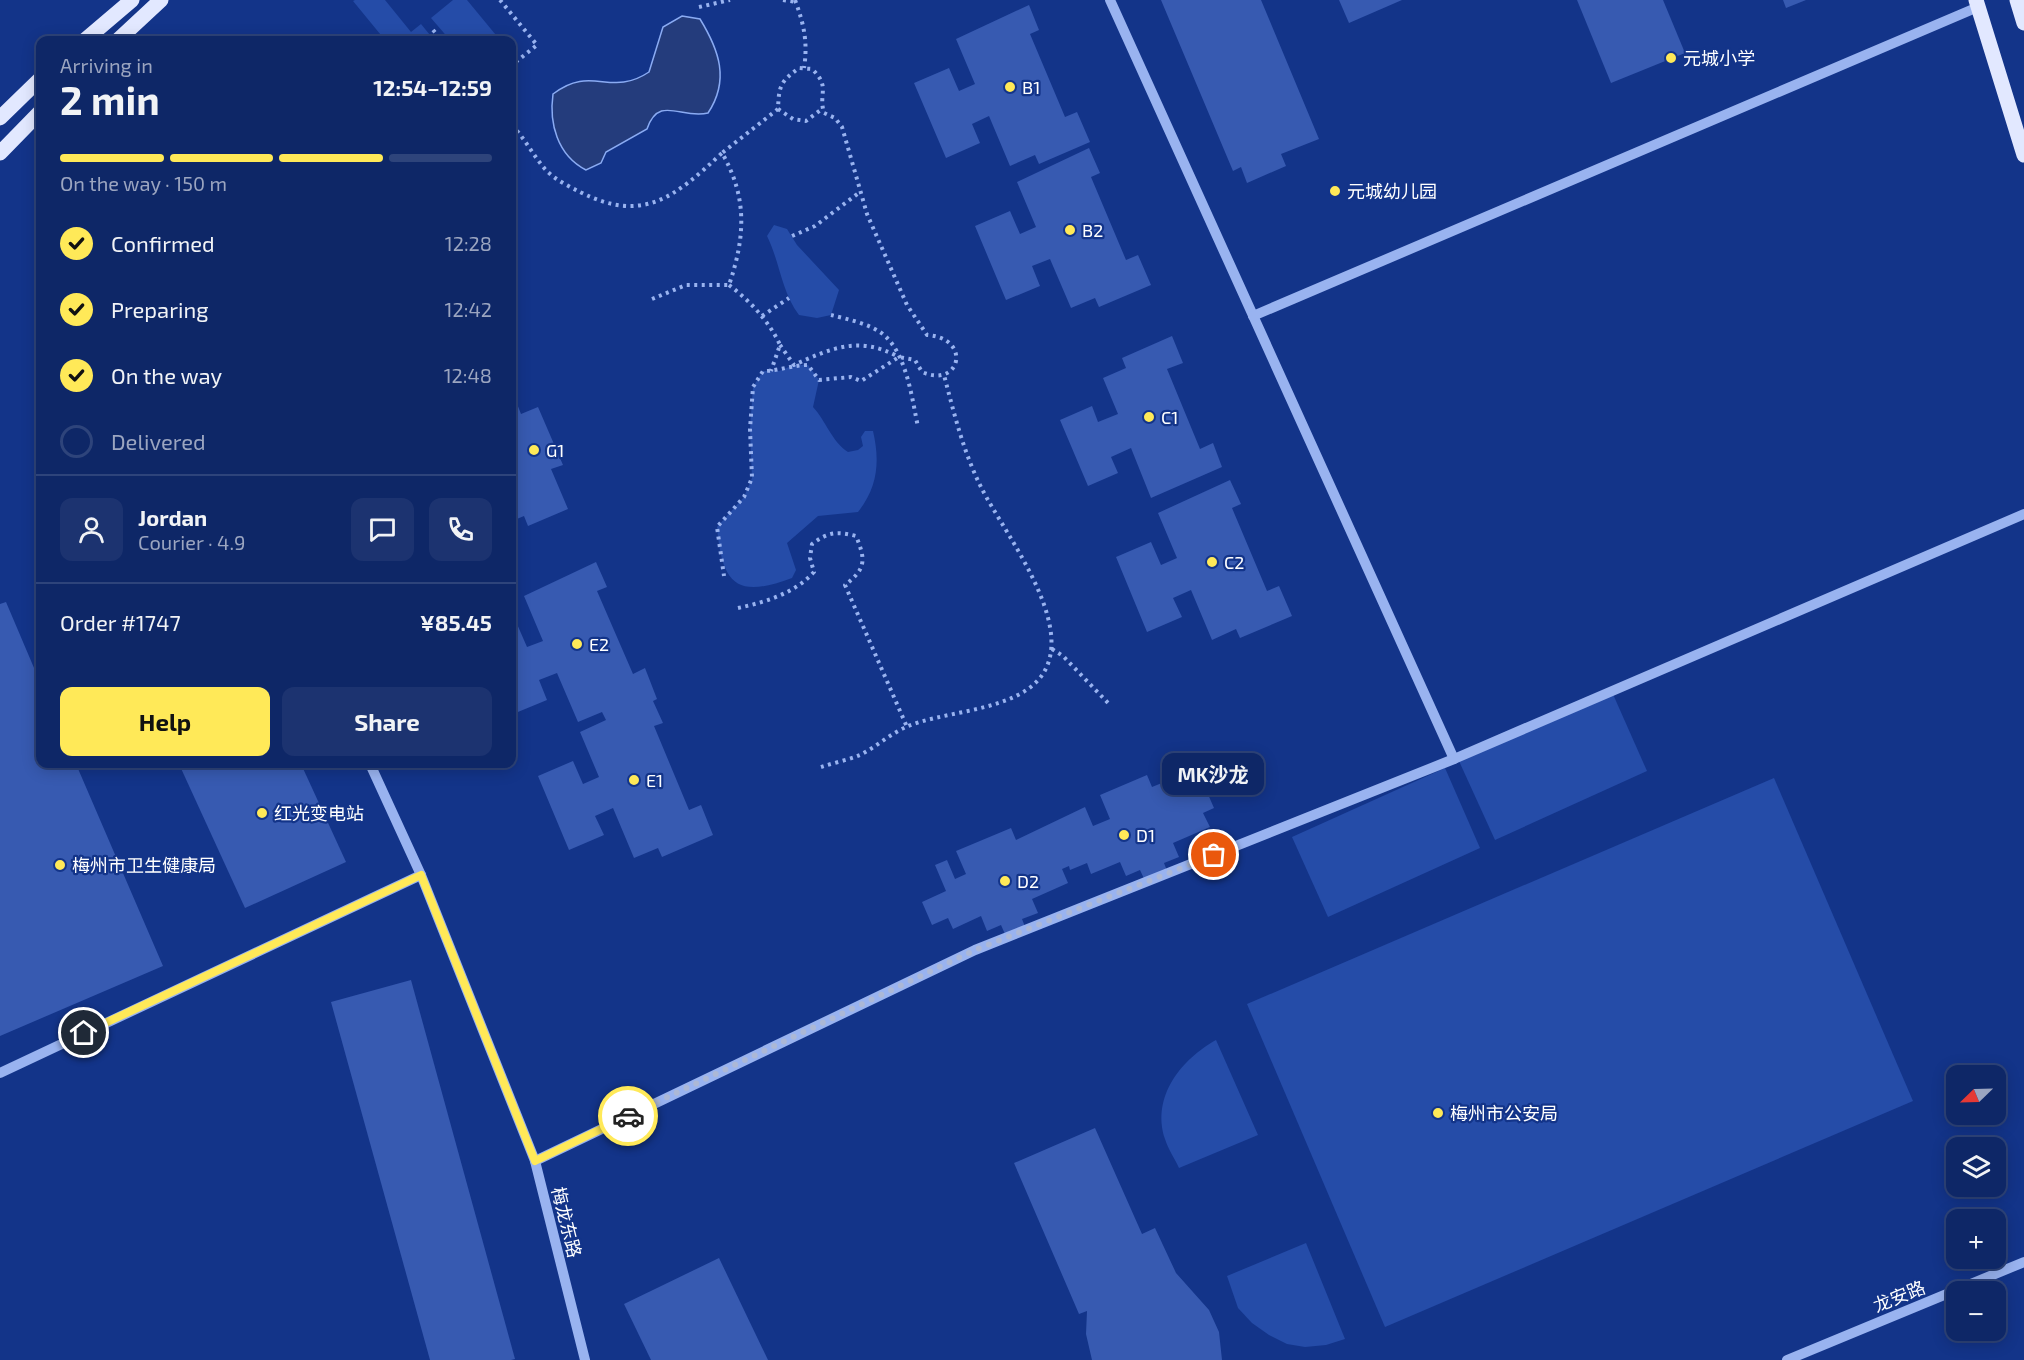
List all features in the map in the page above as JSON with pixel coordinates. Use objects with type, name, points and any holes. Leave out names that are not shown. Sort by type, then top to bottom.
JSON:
[{"type":"main road","points":[[90,36],[132,0]]},
{"type":"main road","points":[[122,36],[162,0]]},
{"type":"main road","points":[[2017,0],[2024,23]]},
{"type":"main road","points":[[1977,3],[2024,155]]},
{"type":"main road","points":[[0,118],[36,83]]},
{"type":"main road","points":[[0,153],[36,116]]},
{"type":"street","points":[[1110,0],[1454,759]]},
{"type":"street","points":[[1253,316],[1977,3]]},
{"type":"street","points":[[535,1161],[975,950],[1454,759],[2024,514]]},
{"type":"street","name":"梅龙东路","points":[[372,768],[421,875],[535,1161],[585,1360]]},
{"type":"street","points":[[0,1073],[421,875]]},
{"type":"street","name":"龙安路","points":[[1787,1360],[2024,1262]]},
{"type":"path","points":[[500,0],[537,45],[516,62]]},
{"type":"path","points":[[699,7],[730,0]]},
{"type":"path","points":[[783,0],[796,1],[804,25],[807,49],[804,68]]},
{"type":"path","points":[[433,30],[438,36]]},
{"type":"path","points":[[516,129],[528,142],[546,170],[565,185],[595,200],[629,208],[647,205],[687,185],[722,153],[778,109],[779,87],[787,77],[799,68],[812,69],[822,79],[825,94],[821,103],[824,113],[835,118],[843,127],[870,222],[908,305],[927,335],[940,336],[949,341],[956,352],[956,364],[949,373],[933,377],[922,372],[915,360],[899,357],[879,346],[838,347],[779,371],[763,371],[753,387],[750,429],[752,478],[744,497],[717,527],[724,576]]},
{"type":"path","points":[[778,109],[793,119],[806,121],[823,108]]},
{"type":"path","points":[[722,153],[735,180],[744,219],[735,268],[729,285]]},
{"type":"path","points":[[792,236],[815,226],[860,192]]},
{"type":"path","points":[[652,299],[686,285],[729,285],[762,316],[794,365]]},
{"type":"path","points":[[762,316],[789,298]]},
{"type":"path","points":[[831,315],[849,319],[883,335],[899,357],[918,427]]},
{"type":"path","points":[[771,371],[780,345]]},
{"type":"path","points":[[794,365],[808,365],[819,380],[850,377],[861,381],[899,357]]},
{"type":"path","points":[[821,767],[860,755],[907,726],[991,704],[1028,688],[1050,663],[1052,649],[1050,621],[1025,562],[981,486],[957,428],[944,375]]},
{"type":"path","points":[[738,609],[757,604],[803,584],[814,572],[810,558],[813,544],[825,534],[841,532],[856,536],[862,550],[863,566],[845,585],[907,726]]},
{"type":"path","points":[[1052,649],[1063,656],[1109,704]]},
{"type":"shaded area","points":[[385,0],[411,32],[421,24],[431,36],[382,36],[353,1]]},
{"type":"shaded area","points":[[453,0],[467,0],[497,36],[447,36],[431,18]]},
{"type":"shaded area","points":[[682,16],[700,19],[717,54],[719,89],[708,113],[689,114],[665,110],[652,119],[647,129],[606,152],[601,163],[586,170],[576,164],[568,156],[557,137],[552,116],[553,94],[579,82],[623,82],[649,72],[663,27]]},
{"type":"shaded area","points":[[774,225],[787,229],[797,245],[839,290],[831,315],[817,318],[799,315],[793,306],[767,236]]},
{"type":"shaded area","points":[[794,365],[808,365],[819,380],[813,407],[842,448],[848,452],[858,450],[863,446],[861,437],[865,431],[873,431],[876,473],[870,493],[858,512],[818,516],[787,543],[796,570],[792,578],[757,587],[745,586],[735,582],[728,574],[719,546],[717,527],[744,497],[752,478],[750,429],[753,387],[763,371],[779,371]]},
{"type":"shaded area","points":[[1612,692],[1647,771],[1495,840],[1459,761]]},
{"type":"shaded area","points":[[1445,768],[1480,848],[1328,917],[1292,837]]},
{"type":"shaded area","points":[[1774,778],[1913,1101],[1385,1327],[1247,1004]]},
{"type":"shaded area","points":[[1216,1040],[1258,1135],[1179,1168],[1166,1143],[1162,1123],[1162,1108],[1166,1094],[1181,1068],[1203,1048]]},
{"type":"shaded area","points":[[1306,1243],[1345,1339],[1326,1345],[1305,1347],[1287,1344],[1252,1323],[1238,1308],[1227,1276]]},
{"type":"building","points":[[1161,0],[1261,0],[1319,139],[1281,154],[1286,166],[1247,183],[1241,167],[1233,171]]},
{"type":"building","points":[[1339,0],[1402,0],[1349,23]]},
{"type":"building","points":[[1577,0],[1663,0],[1685,53],[1611,83]]},
{"type":"building","points":[[1783,0],[1806,0],[1786,8]]},
{"type":"building","name":"B1","points":[[1029,5],[1039,30],[1030,34],[1065,117],[1077,112],[1090,142],[1039,164],[1035,155],[1010,166],[989,116],[972,124],[980,143],[946,158],[914,83],[949,68],[959,91],[975,84],[956,39]]},
{"type":"building","name":"B2","points":[[1089,148],[1100,173],[1091,177],[1126,260],[1138,255],[1151,285],[1099,307],[1095,298],[1071,308],[1050,259],[1032,266],[1040,286],[1006,300],[975,226],[1010,211],[1020,234],[1036,227],[1017,182]]},
{"type":"building","name":"C1","points":[[1172,336],[1183,363],[1167,369],[1200,449],[1213,443],[1222,467],[1151,498],[1131,448],[1111,457],[1118,473],[1088,486],[1060,420],[1092,406],[1098,422],[1118,414],[1103,378],[1126,368],[1122,358]]},
{"type":"building","name":"G1","points":[[516,401],[521,414],[538,407],[563,465],[551,469],[568,509],[528,526],[524,516],[516,519]]},
{"type":"building","name":"C2","points":[[1230,480],[1241,504],[1232,508],[1267,591],[1279,586],[1292,616],[1240,638],[1236,629],[1212,640],[1191,590],[1173,598],[1182,617],[1147,632],[1116,557],[1151,542],[1161,565],[1177,558],[1158,513]]},
{"type":"building","points":[[596,562],[607,587],[597,591],[633,674],[645,668],[657,699],[653,701],[663,723],[654,726],[689,810],[701,805],[713,835],[662,857],[658,848],[634,858],[613,808],[595,816],[604,835],[569,850],[538,776],[573,761],[583,784],[599,777],[580,732],[606,720],[602,712],[578,722],[557,673],[539,680],[547,700],[516,713],[516,625],[527,647],[543,641],[524,596]]},
{"type":"building","name":"梅州市卫生健康局","points":[[6,602],[36,673],[36,768],[78,768],[163,966],[0,1036],[0,604]]},
{"type":"building","name":"红光变电站","points":[[181,768],[303,768],[346,862],[245,908]]},
{"type":"building","points":[[1147,775],[1152,787],[1179,776],[1185,791],[1203,783],[1214,808],[1203,813],[1210,827],[1173,843],[1179,857],[1164,863],[1169,876],[1147,885],[1140,870],[1126,876],[1120,862],[1091,874],[1087,863],[1070,870],[1069,866],[1062,869],[1068,883],[1032,899],[1038,913],[1022,919],[1027,932],[1008,941],[1001,925],[987,931],[981,916],[953,929],[948,918],[932,925],[922,902],[946,891],[935,865],[947,860],[955,879],[966,874],[956,851],[1011,828],[1016,840],[1085,807],[1093,826],[1110,819],[1100,795]]},
{"type":"building","points":[[411,980],[515,1359],[430,1360],[331,1002]]},
{"type":"building","points":[[1095,1128],[1142,1234],[1155,1228],[1176,1273],[1209,1310],[1219,1332],[1222,1360],[1092,1360],[1086,1334],[1087,1311],[1079,1314],[1014,1163]]},
{"type":"building","points":[[719,1258],[768,1360],[651,1360],[624,1304]]},
{"type":"way so far","points":[[628,1116],[975,950],[1214,855]]},
{"type":"place","name":"元城小学","points":[[1671,58]]},
{"type":"place","name":"B1","points":[[1010,87]]},
{"type":"place","name":"元城幼儿园","points":[[1335,191]]},
{"type":"place","name":"B2","points":[[1070,230]]},
{"type":"place","name":"C1","points":[[1149,417]]},
{"type":"place","name":"G1","points":[[534,450]]},
{"type":"place","name":"C2","points":[[1212,562]]},
{"type":"place","name":"E2","points":[[577,644]]},
{"type":"place","name":"E1","points":[[634,780]]},
{"type":"place","name":"红光变电站","points":[[262,813]]},
{"type":"place","name":"D1","points":[[1124,835]]},
{"type":"place","name":"MK沙龙","points":[[1214,855]]},
{"type":"place","name":"梅州市卫生健康局","points":[[60,865]]},
{"type":"place","name":"D2","points":[[1005,881]]},
{"type":"place","name":"梅州市公安局","points":[[1438,1113]]},
{"type":"route","points":[[84,1033],[421,875],[535,1161],[628,1116]]}]
